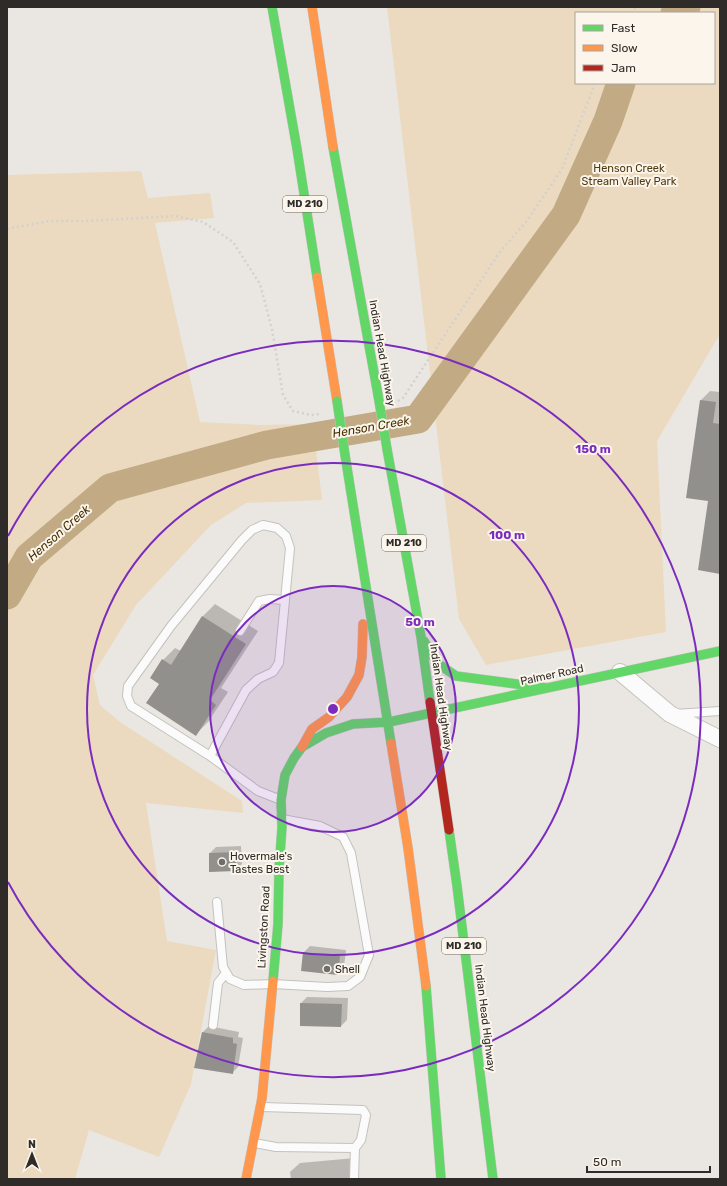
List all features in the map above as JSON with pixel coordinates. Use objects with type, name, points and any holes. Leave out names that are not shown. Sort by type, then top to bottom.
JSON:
[{"type":"main road","name":"MD 210","points":[[272,7],[297,149],[408,848],[426,989],[441,1179]]},
{"type":"main road","name":"Indian Head Highway","points":[[312,7],[328,113],[421,637],[457,886],[493,1179]]},
{"type":"main road","points":[[318,48],[322,7]]},
{"type":"main road","points":[[302,747],[312,729],[329,716],[347,697],[359,675],[362,657],[364,565]]},
{"type":"main road","points":[[421,637],[437,663],[456,676],[547,688]]},
{"type":"main road","name":"Palmer Road","points":[[388,722],[720,651]]},
{"type":"main road","name":"Livingston Road","points":[[246,1179],[260,1107],[273,984],[278,924],[282,819],[281,800],[286,775],[294,758],[302,747],[326,733],[353,724],[388,722]]},
{"type":"street","points":[[620,672],[670,714],[720,739]]},
{"type":"lane","points":[[210,756],[246,690],[258,679],[273,672],[279,663],[290,548],[286,536],[277,528],[263,526],[252,530],[171,626],[128,686],[127,696],[131,706],[210,756],[258,791],[281,800]]},
{"type":"lane","points":[[240,631],[259,601],[270,599],[286,600]]},
{"type":"lane","points":[[670,714],[720,711]]},
{"type":"lane","points":[[217,902],[223,967],[230,979],[244,985],[273,984],[328,987],[348,986],[360,977],[369,955],[351,853],[344,837],[320,826],[282,819]]},
{"type":"lane","points":[[213,1025],[218,983],[226,973]]},
{"type":"lane","points":[[260,1107],[363,1110],[366,1115],[361,1140],[355,1148],[354,1179]]},
{"type":"lane","points":[[253,1143],[276,1147],[355,1148]]},
{"type":"green space","name":"Henson Creek Stream Valley Park","points":[[387,7],[720,7],[720,334],[657,441],[666,632],[486,665],[459,619]]},
{"type":"green space","points":[[141,171],[148,198],[210,193],[214,218],[155,223],[200,422],[259,425],[313,424],[322,500],[246,503],[211,525],[136,605],[93,675],[100,705],[120,722],[242,801],[243,813],[146,803],[167,941],[216,950],[191,1084],[159,1157],[89,1130],[75,1179],[7,1179],[7,175]]},
{"type":"building","points":[[700,400],[716,402],[713,423],[720,424],[720,574],[698,570],[708,501],[686,498]]},
{"type":"building","points":[[202,616],[246,644],[210,700],[216,705],[196,736],[146,703],[159,684],[150,678],[162,659],[171,665]]},
{"type":"building","name":"Hovermale's Tastes Best","points":[[236,852],[236,871],[209,872],[209,853]]},
{"type":"building","points":[[303,952],[340,956],[338,975],[301,971]]},
{"type":"building","points":[[300,1003],[342,1004],[341,1027],[300,1026]]},
{"type":"building","points":[[202,1032],[233,1038],[233,1043],[237,1044],[233,1074],[194,1068]]},
{"type":"waterway","name":"Henson Creek","points":[[677,12],[686,7]]},
{"type":"waterway","name":"Henson Creek","points":[[7,595],[29,557],[110,488],[267,445],[418,419],[566,215],[608,121],[621,84]]},
{"type":"traffic: fast","points":[[272,7],[297,149],[317,277]]},
{"type":"traffic: fast","points":[[333,147],[378,395]]},
{"type":"traffic: fast","points":[[378,395],[387,449]]},
{"type":"traffic: fast","points":[[337,401],[345,455]]},
{"type":"traffic: fast","points":[[387,449],[421,637],[430,702]]},
{"type":"traffic: fast","points":[[345,455],[391,743]]},
{"type":"traffic: fast","points":[[424,641],[437,663],[456,676],[547,688]]},
{"type":"traffic: fast","points":[[389,722],[720,651]]},
{"type":"traffic: fast","points":[[273,981],[278,924],[279,870],[282,827],[281,800],[285,775],[302,747],[326,733],[353,724],[389,722]]},
{"type":"traffic: fast","points":[[449,830],[493,1179]]},
{"type":"traffic: fast","points":[[426,986],[441,1179]]},
{"type":"traffic: slow","points":[[312,7],[333,147]]},
{"type":"traffic: slow","points":[[317,277],[337,401]]},
{"type":"traffic: slow","points":[[302,747],[312,729],[329,717],[347,697],[359,675],[362,657],[363,624]]},
{"type":"traffic: slow","points":[[391,743],[408,848],[426,986]]},
{"type":"traffic: slow","points":[[246,1179],[262,1098],[273,981]]},
{"type":"traffic: jam","points":[[430,702],[449,830]]},
{"type":"place","name":"Hovermale's Tastes Best","points":[[222,862]]},
{"type":"place","name":"Shell","points":[[327,969]]}]
